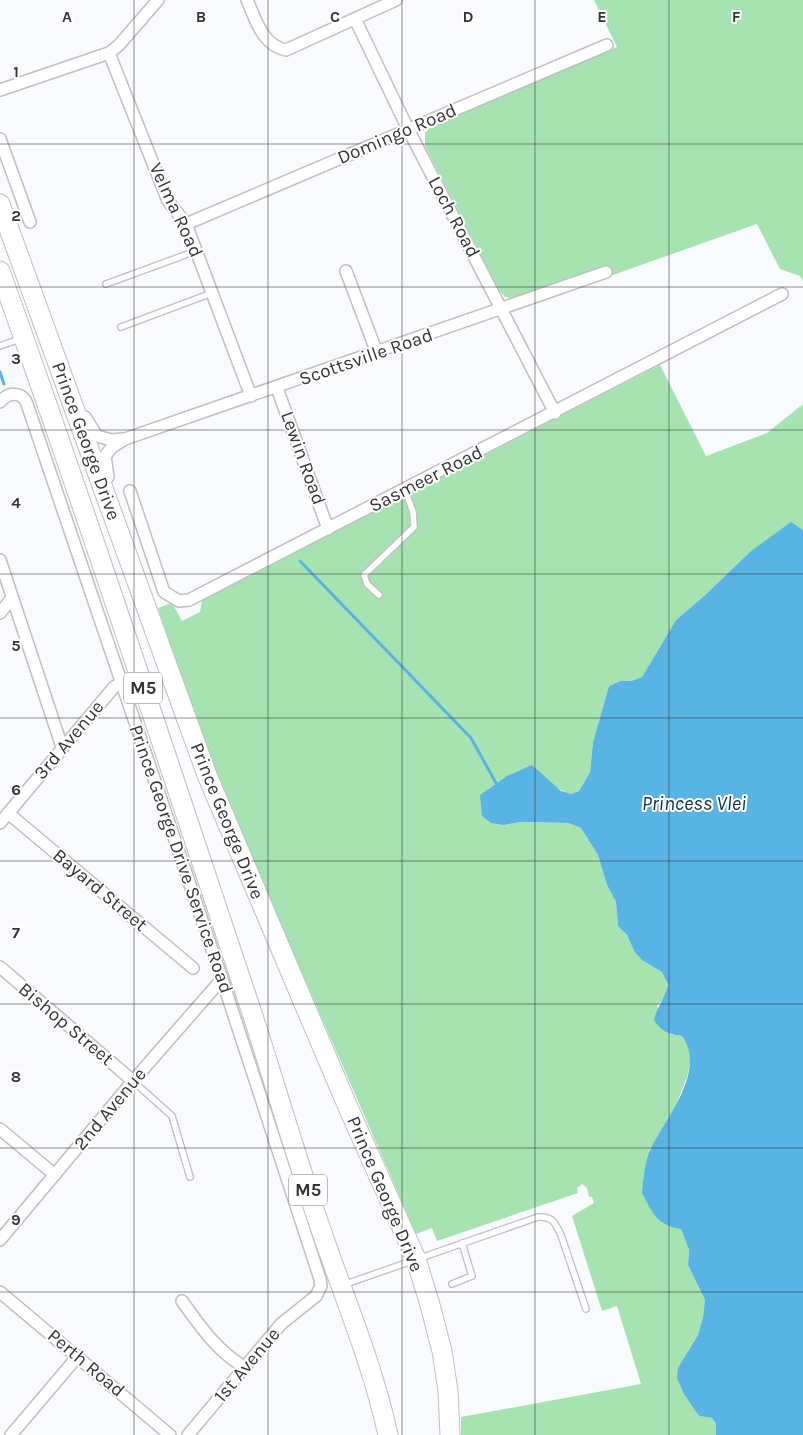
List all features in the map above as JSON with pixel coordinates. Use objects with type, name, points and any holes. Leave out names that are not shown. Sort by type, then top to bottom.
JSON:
[{"type":"main road","name":"Prince George Drive","points":[[0,204],[195,744],[227,824],[416,1259],[442,1351],[448,1391],[450,1435]]},
{"type":"main road","name":"Prince George Drive","points":[[1,279],[75,482],[341,1286],[372,1374],[388,1435]]},
{"type":"street","points":[[0,90],[109,53],[120,45],[158,0]]},
{"type":"street","points":[[247,0],[265,38],[274,47],[286,50],[396,0]]},
{"type":"street","name":"Loch Road","points":[[355,19],[408,129],[554,413]]},
{"type":"street","name":"Domingo Road","points":[[186,224],[608,45]]},
{"type":"street","name":"Velma Road","points":[[109,53],[168,201],[186,224],[252,396]]},
{"type":"street","points":[[0,139],[30,222]]},
{"type":"street","points":[[346,271],[377,353]]},
{"type":"street","name":"Scottsville Road","points":[[125,547],[104,461],[108,450],[125,439],[277,388],[606,272]]},
{"type":"street","name":"Sasmeer Road","points":[[130,491],[162,587],[167,594],[179,601],[189,600],[782,294]]},
{"type":"street","name":"Scottsville Road","points":[[61,374],[79,401],[93,432],[102,438],[125,439]]},
{"type":"street","name":"Lewin Road","points":[[277,388],[328,529]]},
{"type":"street","name":"Prince George Drive Service Road","points":[[0,402],[4,398],[16,394],[22,396],[27,404],[222,979],[320,1279],[319,1292],[312,1300]]},
{"type":"street","points":[[0,560],[62,747]]},
{"type":"street","points":[[0,613],[12,598]]},
{"type":"street","name":"3rd Avenue","points":[[0,823],[62,747],[114,687],[121,683]]},
{"type":"street","name":"Bayard Street","points":[[8,813],[193,968]]},
{"type":"street","name":"Bishop Street","points":[[0,968],[133,1081]]},
{"type":"street","name":"2nd Avenue","points":[[0,1240],[133,1081],[222,979]]},
{"type":"street","points":[[0,1129],[55,1175]]},
{"type":"street","name":"Perth Road","points":[[0,1292],[170,1435]]},
{"type":"street","name":"1st Avenue","points":[[188,1435],[281,1324],[312,1300]]},
{"type":"street","points":[[182,1301],[214,1344],[227,1356],[244,1367]]},
{"type":"street","points":[[11,1435],[78,1356]]},
{"type":"lane","points":[[106,284],[196,251]]},
{"type":"lane","points":[[121,327],[212,293]]},
{"type":"lane","points":[[0,346],[24,338]]},
{"type":"lane","points":[[378,595],[367,584],[364,575],[414,527],[413,512],[405,490]]},
{"type":"lane","points":[[133,1081],[172,1116],[190,1176]]},
{"type":"lane","points":[[341,1286],[538,1217],[552,1219],[561,1235],[586,1309]]},
{"type":"lane","points":[[452,1284],[472,1276],[462,1243]]},
{"type":"green space","points":[[594,0],[803,0],[803,281],[800,276],[780,269],[757,224],[610,276],[606,266],[513,298],[505,297],[499,290],[425,146],[425,133],[432,125],[617,47]]},
{"type":"green space","points":[[660,365],[706,456],[767,433],[803,404],[803,530],[791,523],[751,551],[676,620],[642,677],[631,681],[620,681],[609,686],[593,742],[590,772],[579,791],[571,794],[566,793],[519,770],[488,789],[504,825],[521,822],[568,823],[581,828],[598,855],[607,885],[616,902],[618,926],[627,935],[634,951],[662,972],[668,986],[665,997],[657,1006],[669,1034],[682,1036],[690,1047],[691,1059],[687,1077],[670,1120],[650,1149],[643,1179],[681,1229],[689,1250],[688,1265],[705,1300],[698,1335],[688,1351],[693,1405],[699,1416],[712,1418],[716,1424],[716,1435],[461,1435],[461,1417],[641,1384],[617,1306],[602,1311],[572,1216],[594,1203],[592,1197],[589,1197],[587,1188],[582,1184],[577,1188],[578,1193],[437,1241],[432,1228],[416,1234],[238,826],[195,720],[158,608],[172,603],[182,621],[200,612],[202,600]]},
{"type":"water","name":"Princess Vlei","points":[[791,522],[803,530],[803,1435],[716,1435],[716,1424],[712,1418],[699,1416],[684,1394],[677,1378],[678,1368],[698,1335],[705,1300],[688,1265],[689,1250],[681,1229],[666,1225],[661,1221],[649,1207],[642,1193],[649,1153],[682,1094],[690,1064],[688,1049],[682,1036],[666,1032],[654,1020],[668,985],[662,972],[642,960],[634,951],[627,935],[618,926],[616,902],[607,885],[598,855],[581,828],[568,823],[521,822],[504,825],[491,823],[482,816],[480,795],[507,776],[532,765],[561,791],[571,794],[579,791],[590,772],[593,742],[609,686],[620,681],[631,681],[642,677],[676,620],[751,551]]},
{"type":"waterway","points":[[0,372],[4,384]]},
{"type":"waterway","points":[[300,561],[471,738],[496,783]]}]
